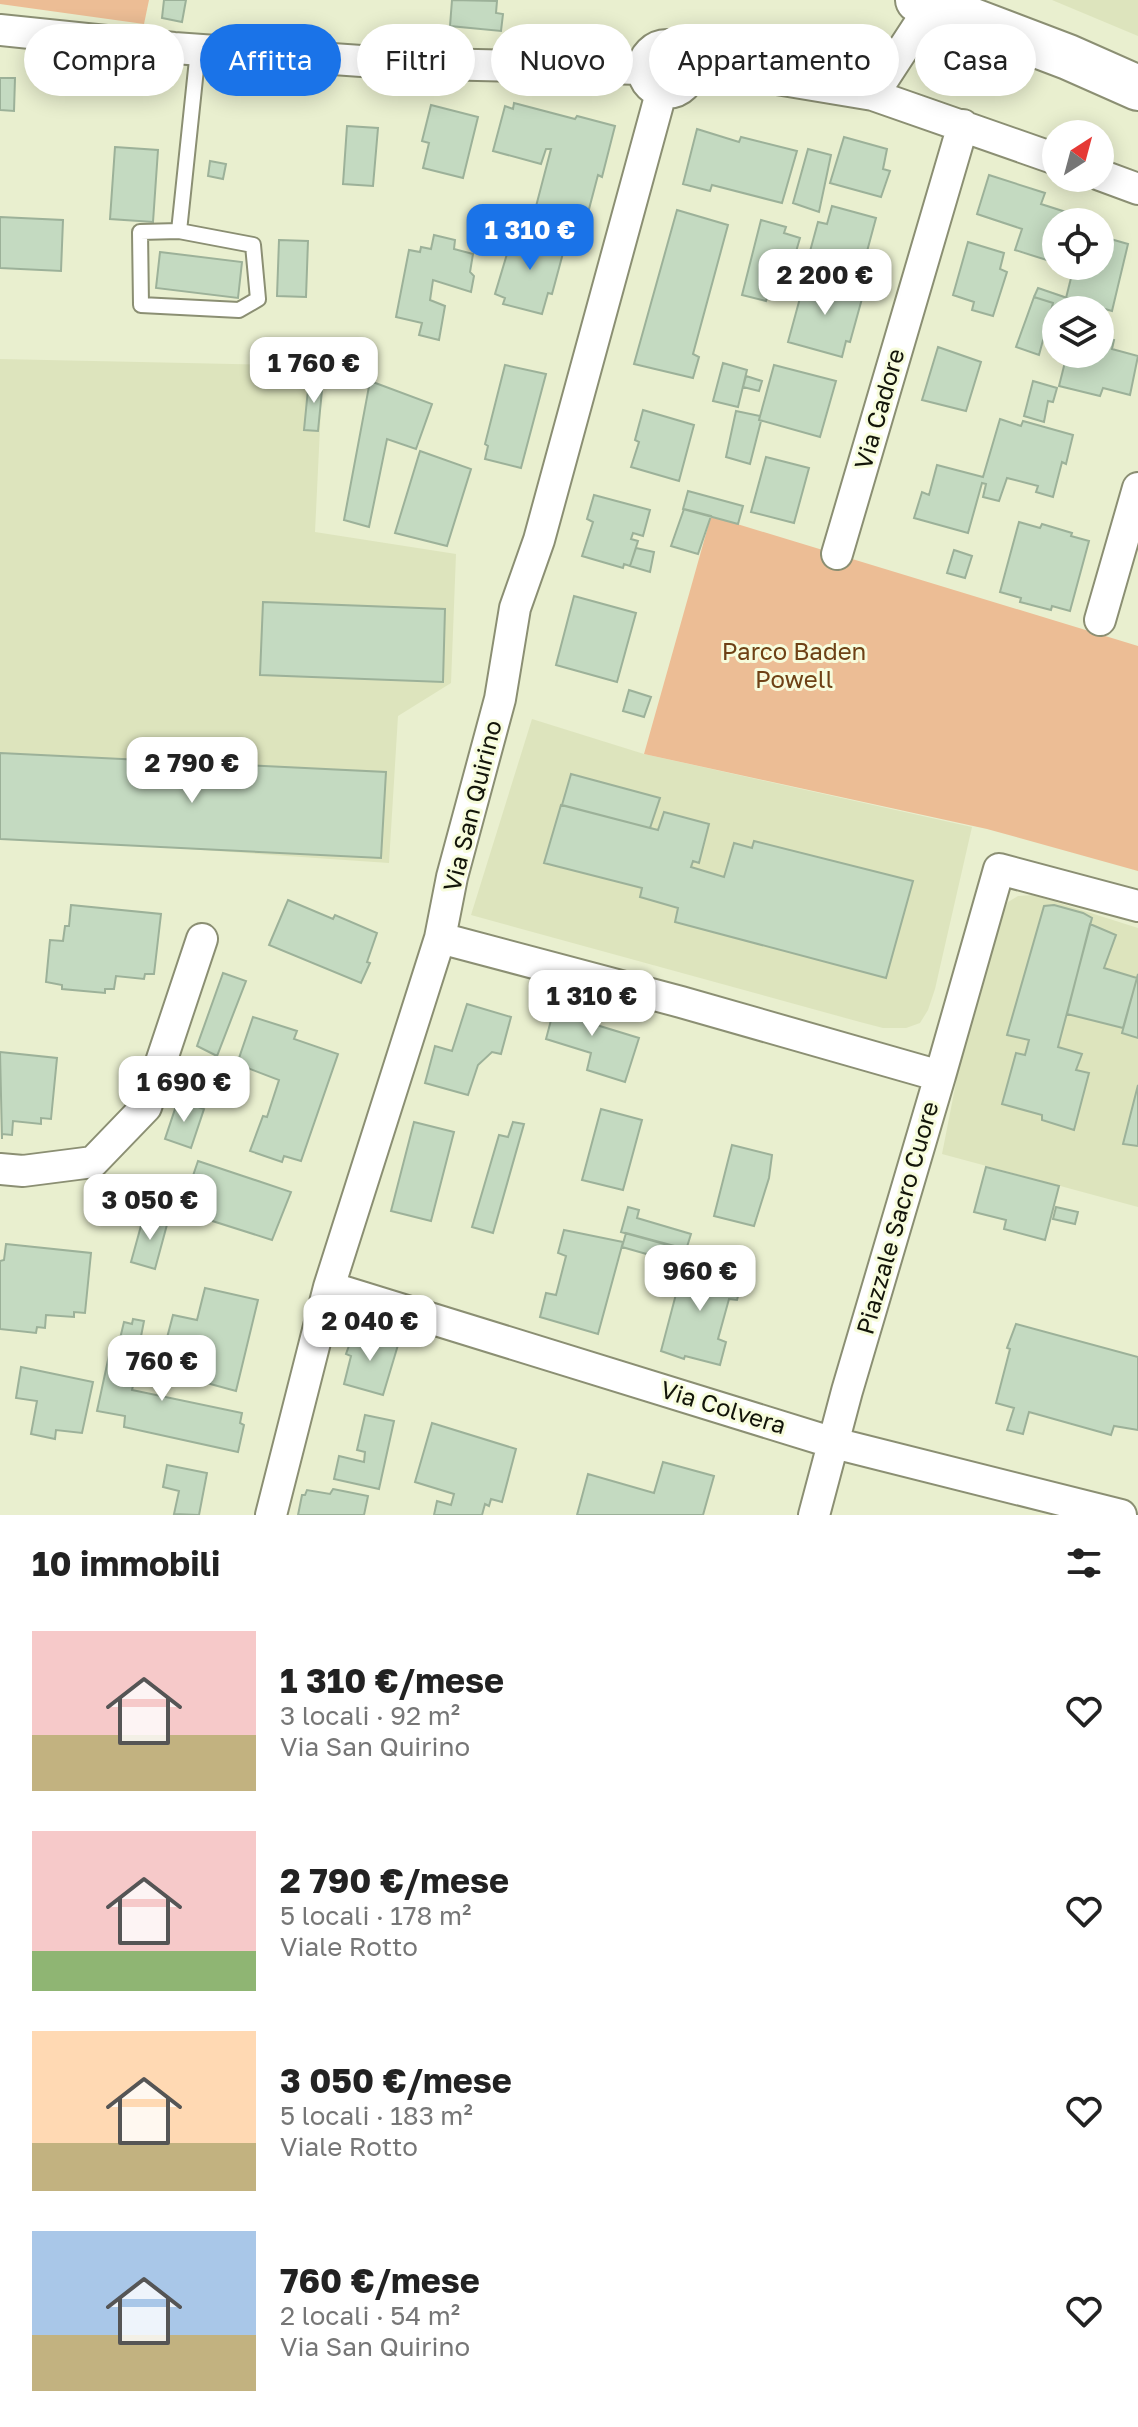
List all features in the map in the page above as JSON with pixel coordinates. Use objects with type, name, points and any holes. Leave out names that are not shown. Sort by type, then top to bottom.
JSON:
[{"type":"main road","points":[[928,2],[1138,88]]},
{"type":"street","points":[[899,51],[928,2]]},
{"type":"street","points":[[0,30],[198,50],[390,63],[642,69]]},
{"type":"street","points":[[649,53],[642,69],[649,85]]},
{"type":"street","name":"Via San Quirino","points":[[271,1515],[329,1287],[440,938],[452,877],[500,699],[515,608],[539,540],[660,96]]},
{"type":"street","points":[[876,96],[1042,154]]},
{"type":"street","name":"Via Cadore","points":[[837,554],[963,125]]},
{"type":"street","points":[[1114,180],[1138,189]]},
{"type":"street","points":[[1100,620],[1138,488]]},
{"type":"street","points":[[940,1076],[999,869],[1138,906]]},
{"type":"street","name":"Piazzale Sacro Cuore","points":[[440,938],[681,1002],[940,1076],[814,1515]]},
{"type":"street","points":[[0,1169],[23,1171],[93,1162],[146,1107],[202,939]]},
{"type":"street","name":"Via Colvera","points":[[329,1287],[834,1443],[1121,1515]]},
{"type":"lane","points":[[179,231],[198,50]]},
{"type":"lane","points":[[179,231],[253,245],[258,299],[239,310],[141,305],[140,232],[179,231]]},
{"type":"shaded area","points":[[1052,0],[1138,0],[1138,36]]},
{"type":"shaded area","points":[[0,359],[323,366],[315,532],[456,554],[451,683],[398,716],[389,863],[0,836]]},
{"type":"shaded area","points":[[532,719],[644,754],[972,827],[935,989],[920,1023],[906,1028],[883,1028],[471,915]]},
{"type":"shaded area","points":[[1034,895],[1138,928],[1138,1207],[942,1154],[962,1052],[1003,913],[1008,902],[1018,896]]},
{"type":"green space","points":[[0,0],[149,0],[144,24],[0,4]]},
{"type":"green space","name":"Parco Baden Powell","points":[[711,516],[1138,646],[1138,871],[987,829],[644,754]]},
{"type":"building","points":[[164,0],[186,0],[182,22],[162,18]]},
{"type":"building","points":[[452,0],[497,1],[496,13],[503,14],[502,24],[491,24],[491,30],[475,28],[475,24],[450,24]]},
{"type":"building","points":[[0,78],[15,78],[14,111],[0,110]]},
{"type":"building","points":[[514,103],[615,126],[584,228],[534,214],[551,149],[546,149],[541,164],[493,151],[505,106],[513,109]]},
{"type":"building","points":[[431,105],[478,117],[463,178],[423,168],[429,143],[422,141]]},
{"type":"building","points":[[347,126],[378,128],[373,186],[343,184]]},
{"type":"building","points":[[697,129],[739,142],[741,137],[797,151],[782,203],[712,185],[710,191],[683,184]]},
{"type":"building","points":[[844,137],[887,149],[883,169],[890,171],[881,197],[830,183]]},
{"type":"building","points":[[115,147],[158,150],[153,222],[110,219]]},
{"type":"building","points":[[808,149],[831,155],[819,212],[793,203]]},
{"type":"building","points":[[210,161],[226,164],[223,179],[208,176]]},
{"type":"building","points":[[989,175],[1045,193],[1041,204],[1053,208],[1042,208],[1042,259],[1015,250],[1022,229],[977,214]]},
{"type":"building","points":[[832,206],[876,218],[862,270],[809,255],[818,222],[827,224]]},
{"type":"building","points":[[677,210],[728,225],[693,354],[699,357],[693,378],[634,364]]},
{"type":"building","points":[[0,217],[63,220],[61,271],[0,268]]},
{"type":"building","points":[[761,220],[786,227],[784,233],[800,238],[793,262],[805,265],[798,293],[771,286],[766,301],[742,295]]},
{"type":"building","points":[[522,231],[566,242],[552,294],[548,293],[542,314],[503,304],[505,298],[495,294],[510,244],[518,246]]},
{"type":"building","points":[[434,235],[455,240],[454,249],[473,254],[471,292],[433,280],[430,300],[445,306],[439,340],[419,335],[422,323],[396,317],[409,250],[420,252],[421,247],[431,249]]},
{"type":"building","points":[[279,240],[308,241],[306,297],[277,296]]},
{"type":"building","points":[[1114,240],[1128,244],[1114,303],[1114,296],[1066,296],[1070,280],[1114,280]]},
{"type":"building","points":[[968,242],[1004,253],[1000,269],[1007,272],[993,316],[972,310],[974,302],[953,295]]},
{"type":"building","points":[[160,252],[242,262],[238,298],[156,288]]},
{"type":"building","points":[[806,276],[860,291],[859,294],[863,295],[850,342],[846,341],[842,357],[788,342]]},
{"type":"building","points":[[1038,288],[1061,296],[1042,296],[1042,300],[1034,297]]},
{"type":"building","points":[[1034,297],[1042,300],[1039,355],[1016,347]]},
{"type":"building","points":[[938,347],[981,362],[966,411],[922,400]]},
{"type":"building","points":[[1114,350],[1138,356],[1130,395],[1103,388],[1100,396],[1059,386],[1064,368],[1114,368]]},
{"type":"building","points":[[723,363],[747,370],[738,407],[713,401]]},
{"type":"building","points":[[505,365],[546,374],[521,468],[485,459],[488,446],[485,444]]},
{"type":"building","points":[[774,365],[836,381],[820,437],[759,420]]},
{"type":"building","points":[[746,376],[762,381],[759,391],[743,387]]},
{"type":"building","points":[[309,379],[323,380],[318,431],[304,430]]},
{"type":"building","points":[[370,381],[432,404],[416,449],[387,439],[369,527],[344,520]]},
{"type":"building","points":[[1033,381],[1057,388],[1053,402],[1048,401],[1044,422],[1024,416]]},
{"type":"building","points":[[643,410],[694,425],[679,481],[631,467],[639,442],[635,440]]},
{"type":"building","points":[[736,411],[760,416],[750,464],[726,457]]},
{"type":"building","points":[[1000,419],[1021,426],[1023,421],[1073,435],[1053,497],[1036,492],[1038,486],[1007,478],[999,501],[983,497],[986,484],[982,483],[968,533],[914,518],[922,492],[929,495],[937,465],[983,477]]},
{"type":"building","points":[[420,451],[471,469],[447,546],[395,533]]},
{"type":"building","points":[[766,457],[809,468],[794,523],[751,512]]},
{"type":"building","points":[[688,491],[743,506],[738,524],[683,509]]},
{"type":"building","points":[[594,495],[650,510],[643,536],[633,533],[631,539],[638,541],[630,566],[624,564],[623,568],[582,556],[593,522],[587,519]]},
{"type":"building","points":[[684,509],[711,516],[698,554],[671,546]]},
{"type":"building","points":[[1019,522],[1040,528],[1042,524],[1089,541],[1070,611],[1020,602],[1021,598],[1000,592]]},
{"type":"building","points":[[636,548],[654,552],[650,572],[630,566]]},
{"type":"building","points":[[954,550],[972,556],[965,578],[947,573]]},
{"type":"building","points":[[574,596],[636,613],[617,682],[556,665]]},
{"type":"building","points":[[263,602],[445,609],[443,682],[260,675]]},
{"type":"building","points":[[629,690],[651,697],[644,717],[623,711]]},
{"type":"building","points":[[0,753],[386,772],[381,858],[0,839]]},
{"type":"building","points":[[571,774],[660,798],[650,828],[562,805]]},
{"type":"building","points":[[561,805],[658,830],[664,812],[709,824],[699,863],[693,861],[691,867],[724,877],[734,843],[752,848],[754,841],[913,881],[886,978],[675,922],[678,908],[640,897],[642,888],[544,863]]},
{"type":"building","points":[[288,900],[377,933],[367,962],[370,963],[361,983],[269,945]]},
{"type":"building","points":[[71,905],[161,914],[154,974],[145,974],[144,979],[116,976],[114,989],[105,989],[105,993],[62,989],[62,985],[46,982],[50,940],[63,941],[65,926],[69,926]]},
{"type":"building","points":[[1054,905],[1092,918],[1058,1047],[1082,1054],[1076,1070],[1089,1073],[1074,1130],[1042,1120],[1042,1115],[1002,1104],[1016,1053],[1025,1055],[1029,1040],[1007,1035],[1044,906]]},
{"type":"building","points":[[1090,924],[1116,935],[1104,968],[1137,978],[1123,1028],[1067,1014]]},
{"type":"building","points":[[223,973],[246,981],[217,1056],[197,1046]]},
{"type":"building","points":[[1138,974],[1138,1038],[1122,1033]]},
{"type":"building","points":[[558,994],[596,1006],[590,1023],[639,1038],[625,1082],[587,1070],[591,1053],[546,1039]]},
{"type":"building","points":[[467,1004],[511,1017],[501,1054],[492,1052],[478,1065],[468,1095],[425,1083],[435,1046],[452,1051]]},
{"type":"building","points":[[253,1017],[297,1031],[294,1039],[338,1054],[301,1161],[284,1156],[282,1162],[250,1151],[263,1116],[267,1117],[279,1080],[237,1064]]},
{"type":"building","points":[[0,1052],[57,1058],[51,1119],[41,1118],[41,1124],[13,1121],[12,1135],[2,1134],[2,1139]]},
{"type":"building","points":[[1138,1085],[1138,1146],[1123,1144]]},
{"type":"building","points":[[178,1100],[204,1109],[191,1148],[165,1139]]},
{"type":"building","points":[[601,1109],[642,1120],[623,1190],[582,1180]]},
{"type":"building","points":[[414,1122],[454,1132],[431,1221],[391,1211]]},
{"type":"building","points":[[513,1122],[524,1124],[493,1233],[472,1227],[499,1135],[508,1137]]},
{"type":"building","points":[[732,1145],[772,1155],[769,1178],[754,1226],[714,1216]]},
{"type":"building","points":[[198,1161],[291,1192],[272,1240],[181,1211]]},
{"type":"building","points":[[986,1167],[1059,1186],[1045,1240],[1004,1229],[1006,1220],[974,1212]]},
{"type":"building","points":[[628,1207],[639,1210],[637,1218],[691,1234],[686,1250],[621,1232]]},
{"type":"building","points":[[1056,1207],[1078,1212],[1075,1224],[1053,1219]]},
{"type":"building","points":[[144,1215],[168,1221],[155,1269],[131,1262]]},
{"type":"building","points":[[564,1230],[623,1242],[598,1334],[540,1317],[546,1293],[556,1295],[566,1256],[558,1253]]},
{"type":"building","points":[[626,1233],[682,1248],[678,1263],[622,1247]]},
{"type":"building","points":[[6,1244],[91,1253],[85,1313],[74,1312],[74,1317],[46,1315],[45,1328],[37,1327],[36,1333],[0,1329],[0,1261],[4,1260]]},
{"type":"building","points":[[685,1260],[743,1278],[737,1300],[729,1299],[718,1339],[726,1342],[720,1365],[685,1356],[684,1359],[661,1351]]},
{"type":"building","points":[[205,1288],[258,1300],[236,1391],[170,1373],[174,1356],[163,1353],[173,1315],[197,1320]]},
{"type":"building","points":[[133,1319],[144,1321],[132,1390],[242,1413],[240,1423],[244,1425],[238,1452],[124,1427],[125,1416],[97,1411],[111,1346],[118,1347],[124,1322],[132,1324]]},
{"type":"building","points":[[1016,1324],[1138,1357],[1138,1430],[1114,1426],[1111,1435],[1029,1412],[1023,1434],[1007,1430],[1014,1408],[996,1403],[1010,1349],[1007,1348]]},
{"type":"building","points":[[354,1332],[398,1345],[383,1395],[344,1384],[351,1356],[346,1354]]},
{"type":"building","points":[[21,1367],[93,1382],[82,1433],[56,1430],[55,1439],[31,1434],[37,1401],[16,1398]]},
{"type":"building","points":[[365,1415],[394,1421],[379,1489],[334,1479],[339,1456],[364,1462],[365,1452],[357,1450]]},
{"type":"building","points":[[432,1423],[516,1449],[502,1502],[491,1499],[489,1506],[485,1504],[482,1515],[434,1515],[437,1501],[451,1505],[454,1494],[415,1482]]},
{"type":"building","points":[[663,1462],[714,1476],[703,1515],[577,1515],[588,1474],[654,1493]]},
{"type":"building","points":[[167,1465],[207,1473],[199,1515],[174,1514],[179,1491],[163,1487]]},
{"type":"building","points":[[333,1489],[368,1496],[364,1515],[298,1515],[302,1495],[307,1490],[330,1494]]}]
